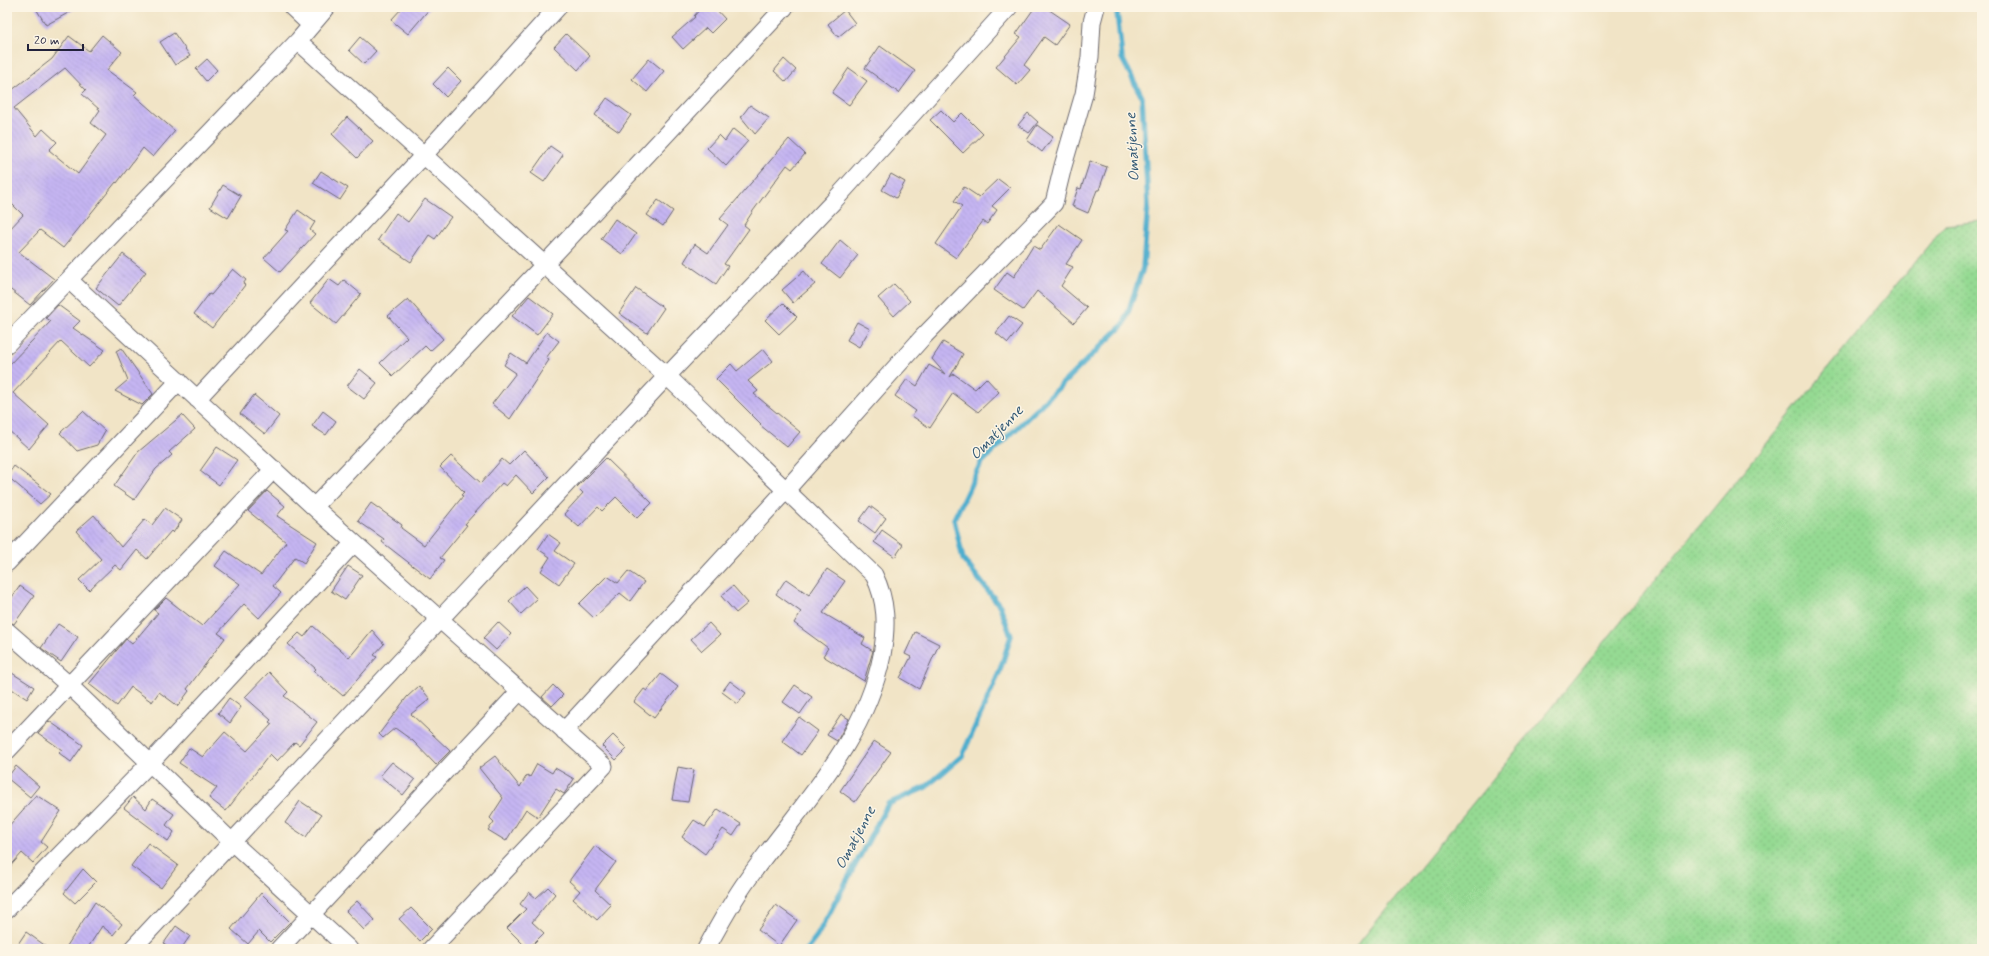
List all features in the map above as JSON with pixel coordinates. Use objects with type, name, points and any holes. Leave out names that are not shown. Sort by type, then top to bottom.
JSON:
[{"type":"street","points":[[292,7],[312,25]]},
{"type":"street","points":[[7,344],[298,41],[327,7]]},
{"type":"street","points":[[197,399],[424,155],[558,7]]},
{"type":"street","points":[[314,507],[544,265],[785,7]]},
{"type":"street","points":[[132,949],[667,376],[833,202],[1009,7]]},
{"type":"street","points":[[564,731],[786,490],[922,338],[1054,203],[1084,94],[1090,57],[1092,22],[1096,7]]},
{"type":"street","points":[[298,41],[667,376],[874,575],[883,598],[886,615],[886,634],[880,667],[870,699],[855,730],[835,763],[748,879],[730,906],[706,949]]},
{"type":"street","points":[[69,280],[314,507],[604,766],[431,949]]},
{"type":"street","points":[[7,563],[178,381]]},
{"type":"street","points":[[7,751],[274,469]]},
{"type":"street","points":[[7,909],[150,763],[354,543]]},
{"type":"street","points":[[7,631],[70,686],[232,842],[349,949]]},
{"type":"street","points":[[278,949],[310,913],[520,691]]},
{"type":"green space","points":[[1982,221],[1982,949],[1354,949],[1945,225]]},
{"type":"building","points":[[35,7],[79,7],[46,25]]},
{"type":"building","points":[[403,7],[431,7],[408,34],[391,20]]},
{"type":"building","points":[[702,7],[714,7],[725,19],[711,33],[706,28],[683,49],[672,37],[695,17],[694,16]]},
{"type":"building","points":[[1035,7],[1045,7],[1070,24],[1055,45],[1044,37],[1024,65],[1030,70],[1017,85],[996,67],[1021,37],[1016,34]]},
{"type":"building","points":[[845,10],[855,23],[838,37],[828,24]]},
{"type":"building","points":[[174,33],[190,56],[175,65],[160,42]]},
{"type":"building","points":[[566,34],[590,56],[578,70],[554,47]]},
{"type":"building","points":[[102,35],[122,52],[107,70],[137,92],[134,95],[175,131],[153,157],[143,148],[117,183],[116,182],[63,248],[40,230],[19,252],[54,279],[30,305],[7,287],[7,232],[23,215],[7,199],[7,167],[12,162],[7,156],[7,94],[52,59],[69,36],[89,51]],"holes":[[[65,68],[86,90],[82,94],[100,110],[91,123],[106,135],[78,174],[49,150],[57,142],[43,129],[37,136],[14,108]]]},
{"type":"building","points":[[360,37],[376,51],[364,64],[349,50]]},
{"type":"building","points":[[880,46],[915,71],[899,93],[865,68]]},
{"type":"building","points":[[207,59],[217,70],[206,81],[196,69]]},
{"type":"building","points":[[649,59],[664,71],[647,92],[632,79]]},
{"type":"building","points":[[784,59],[796,70],[786,82],[774,71]]},
{"type":"building","points":[[448,68],[461,81],[446,97],[433,84]]},
{"type":"building","points":[[849,68],[867,81],[849,105],[832,93]]},
{"type":"building","points":[[607,98],[631,115],[619,132],[595,115]]},
{"type":"building","points":[[750,105],[769,118],[755,134],[741,117]]},
{"type":"building","points":[[941,110],[953,122],[962,113],[983,134],[963,153],[930,120]]},
{"type":"building","points":[[1028,113],[1038,122],[1029,133],[1018,125]]},
{"type":"building","points":[[347,117],[373,141],[357,158],[332,134]]},
{"type":"building","points":[[1037,125],[1053,137],[1042,152],[1027,140]]},
{"type":"building","points":[[733,129],[748,141],[726,166],[707,148],[719,135],[725,141]]},
{"type":"building","points":[[789,139],[805,154],[792,169],[787,165],[753,211],[744,225],[749,229],[724,264],[728,266],[716,284],[684,262],[695,244],[708,253],[728,225],[720,219]]},
{"type":"building","points":[[550,146],[563,155],[544,182],[531,173]]},
{"type":"building","points":[[1090,161],[1107,167],[1099,190],[1097,190],[1088,213],[1072,206],[1078,188],[1081,189]]},
{"type":"building","points":[[321,171],[348,188],[340,200],[313,183]]},
{"type":"building","points":[[891,174],[905,182],[896,198],[882,190]]},
{"type":"building","points":[[998,179],[1010,188],[992,206],[997,210],[987,224],[983,221],[956,258],[936,244],[962,206],[954,201],[964,187],[979,197]]},
{"type":"building","points":[[223,185],[241,196],[228,218],[210,207]]},
{"type":"building","points":[[425,199],[451,217],[435,239],[429,235],[411,262],[378,240],[396,213],[408,222]]},
{"type":"building","points":[[658,200],[673,211],[663,226],[647,215]]},
{"type":"building","points":[[298,210],[315,222],[310,230],[315,234],[280,272],[264,258],[288,231],[285,230]]},
{"type":"building","points":[[615,219],[636,234],[622,254],[601,239]]},
{"type":"building","points":[[1059,224],[1082,240],[1066,264],[1073,267],[1061,286],[1087,308],[1074,323],[1037,291],[1023,310],[994,290],[1007,272],[1014,277],[1033,246],[1040,250]]},
{"type":"building","points":[[840,240],[858,255],[840,278],[822,264]]},
{"type":"building","points":[[123,254],[146,272],[118,306],[96,288]]},
{"type":"building","points":[[233,269],[246,280],[243,284],[245,285],[212,328],[194,314],[209,294],[211,295]]},
{"type":"building","points":[[804,271],[815,284],[793,303],[782,290]]},
{"type":"building","points":[[329,279],[339,286],[344,280],[361,294],[336,324],[310,303]]},
{"type":"building","points":[[894,284],[910,301],[894,316],[878,298]]},
{"type":"building","points":[[636,288],[664,308],[647,333],[619,313]]},
{"type":"building","points":[[529,296],[553,314],[537,335],[512,316]]},
{"type":"building","points":[[408,299],[443,339],[430,351],[425,346],[393,376],[380,363],[407,337],[388,316]]},
{"type":"building","points":[[783,303],[797,317],[779,334],[765,320]]},
{"type":"building","points":[[58,305],[80,321],[73,328],[105,350],[89,367],[61,341],[13,393],[49,425],[29,449],[7,429],[7,367],[51,321],[46,318]]},
{"type":"building","points":[[1009,316],[1022,325],[1008,343],[996,333]]},
{"type":"building","points":[[857,322],[870,329],[859,347],[847,340]]},
{"type":"building","points":[[547,332],[559,341],[546,358],[549,360],[510,419],[492,404],[516,373],[504,365],[511,353],[526,363]]},
{"type":"building","points":[[943,342],[963,354],[950,377],[954,374],[975,389],[986,378],[999,392],[978,412],[953,393],[930,428],[912,416],[916,411],[895,396],[907,379],[917,386],[929,365],[945,374],[932,359]]},
{"type":"building","points":[[121,348],[153,394],[142,405],[115,391],[128,380],[116,351]]},
{"type":"building","points":[[763,349],[773,361],[748,381],[758,391],[754,394],[800,432],[787,447],[760,425],[761,424],[716,379],[731,364],[737,371]]},
{"type":"building","points":[[360,369],[377,383],[364,399],[347,386]]},
{"type":"building","points":[[254,395],[279,416],[265,434],[240,414]]},
{"type":"building","points":[[83,411],[105,431],[97,445],[77,451],[60,433]]},
{"type":"building","points":[[323,411],[336,421],[326,435],[312,426]]},
{"type":"building","points":[[182,415],[195,429],[169,452],[172,455],[156,469],[134,500],[114,486],[138,452]]},
{"type":"building","points":[[217,447],[237,460],[219,485],[200,471]]},
{"type":"building","points":[[524,450],[549,477],[533,493],[516,475],[506,486],[502,483],[465,524],[467,525],[440,558],[444,560],[430,579],[382,542],[384,539],[358,521],[371,503],[402,525],[401,528],[424,545],[463,496],[461,495],[464,492],[440,467],[451,456],[481,483],[502,459],[509,465]]},
{"type":"building","points":[[606,458],[652,503],[637,518],[616,497],[602,511],[598,507],[579,527],[564,514],[583,493],[577,487]]},
{"type":"building","points":[[14,466],[51,494],[40,504],[7,476]]},
{"type":"building","points":[[267,491],[285,506],[277,516],[317,542],[304,563],[295,557],[273,586],[281,593],[259,618],[244,604],[218,633],[225,638],[187,689],[189,691],[178,706],[159,692],[152,702],[131,687],[117,706],[89,684],[126,639],[132,644],[158,613],[154,610],[166,598],[202,626],[240,584],[215,566],[226,551],[261,575],[286,542],[248,511]]},
{"type":"building","points":[[870,506],[886,518],[875,533],[859,521]]},
{"type":"building","points":[[165,508],[182,520],[173,533],[171,531],[147,559],[137,550],[121,570],[115,565],[89,590],[79,580],[101,559],[76,531],[94,515],[121,547],[145,519],[152,525]]},
{"type":"building","points":[[882,530],[903,545],[895,557],[874,542]]},
{"type":"building","points":[[548,534],[561,543],[555,551],[574,564],[559,584],[541,571],[550,557],[538,549]]},
{"type":"building","points":[[348,566],[362,575],[345,600],[331,591]]},
{"type":"building","points":[[827,569],[845,581],[823,613],[865,638],[862,644],[873,651],[864,681],[823,656],[828,648],[794,623],[801,612],[776,594],[786,579],[809,595]]},
{"type":"building","points":[[628,571],[644,582],[630,601],[620,593],[594,618],[579,604],[607,576],[618,583]]},
{"type":"building","points":[[20,586],[34,596],[14,624],[7,621],[7,604]]},
{"type":"building","points":[[525,586],[537,599],[521,614],[509,601]]},
{"type":"building","points":[[733,586],[748,603],[736,613],[721,596]]},
{"type":"building","points":[[498,622],[511,634],[496,650],[483,638]]},
{"type":"building","points":[[709,623],[720,635],[702,651],[691,639]]},
{"type":"building","points":[[58,624],[78,637],[61,662],[41,648]]},
{"type":"building","points":[[313,626],[349,658],[372,630],[384,644],[374,655],[377,657],[343,696],[314,671],[316,669],[288,644],[299,633],[304,637]]},
{"type":"building","points":[[915,632],[939,644],[919,689],[900,678],[911,657],[905,654]]},
{"type":"building","points":[[269,672],[288,692],[284,696],[317,722],[299,745],[295,742],[277,761],[270,754],[226,811],[209,798],[217,788],[179,763],[189,748],[203,757],[225,732],[247,751],[272,724],[269,722],[271,720],[245,697]]},
{"type":"building","points":[[12,673],[34,687],[27,699],[7,686],[7,682]]},
{"type":"building","points":[[661,674],[678,687],[654,718],[634,702],[644,689],[647,691]]},
{"type":"building","points":[[730,681],[746,693],[738,704],[722,692]]},
{"type":"building","points":[[553,685],[563,695],[552,706],[542,697]]},
{"type":"building","points":[[795,685],[812,697],[800,714],[783,702]]},
{"type":"building","points":[[419,686],[430,699],[411,714],[450,751],[436,765],[413,741],[395,728],[383,738],[379,734],[407,697]]},
{"type":"building","points":[[229,698],[241,707],[230,723],[218,713]]},
{"type":"building","points":[[841,714],[849,719],[837,741],[827,735]]},
{"type":"building","points":[[799,717],[818,731],[801,755],[782,741]]},
{"type":"building","points":[[49,721],[83,745],[71,762],[59,753],[62,750],[38,733]]},
{"type":"building","points":[[613,735],[627,749],[616,760],[602,746]]},
{"type":"building","points":[[874,741],[891,752],[855,802],[840,791]]},
{"type":"building","points":[[495,756],[520,787],[527,775],[530,777],[537,764],[552,773],[555,768],[574,779],[564,794],[556,789],[538,817],[526,809],[506,841],[488,830],[494,822],[490,818],[503,798],[479,768]]},
{"type":"building","points":[[392,762],[415,780],[403,795],[380,776]]},
{"type":"building","points":[[16,766],[39,786],[30,797],[7,778]]},
{"type":"building","points":[[678,767],[694,770],[688,802],[672,800]]},
{"type":"building","points":[[36,795],[61,811],[41,842],[47,847],[33,863],[22,853],[7,870],[7,828]]},
{"type":"building","points":[[133,797],[146,809],[152,799],[174,814],[166,825],[174,832],[168,841],[124,808]]},
{"type":"building","points":[[300,801],[321,815],[306,837],[285,823]]},
{"type":"building","points":[[718,809],[741,824],[733,836],[723,829],[705,854],[682,837],[694,820],[705,827]]},
{"type":"building","points":[[148,843],[178,865],[161,888],[131,866]]},
{"type":"building","points":[[595,846],[616,862],[595,890],[611,905],[597,920],[573,899],[580,891],[569,881]]},
{"type":"building","points":[[83,869],[96,882],[75,903],[64,893]]},
{"type":"building","points":[[548,887],[555,894],[532,922],[544,933],[528,949],[507,928],[526,909],[520,904],[529,892],[536,898]]},
{"type":"building","points":[[261,893],[290,922],[270,942],[259,931],[248,944],[231,929]]},
{"type":"building","points":[[357,901],[375,920],[364,930],[346,911]]},
{"type":"building","points":[[95,902],[122,924],[113,935],[102,926],[87,949],[65,949]]},
{"type":"building","points":[[776,905],[797,920],[779,946],[758,930]]},
{"type":"building","points":[[411,908],[432,929],[420,941],[399,919]]},
{"type":"building","points":[[176,926],[190,936],[181,949],[171,949],[164,943]]},
{"type":"building","points":[[26,932],[50,949],[25,949],[18,944]]},
{"type":"waterway","name":"Omatjenne","points":[[807,949],[817,936],[888,804],[926,787],[962,756],[999,673],[1011,636],[1000,606],[963,559],[954,519],[981,463],[1124,324],[1143,268],[1148,205],[1142,97],[1122,58],[1117,12],[1119,7]]}]
